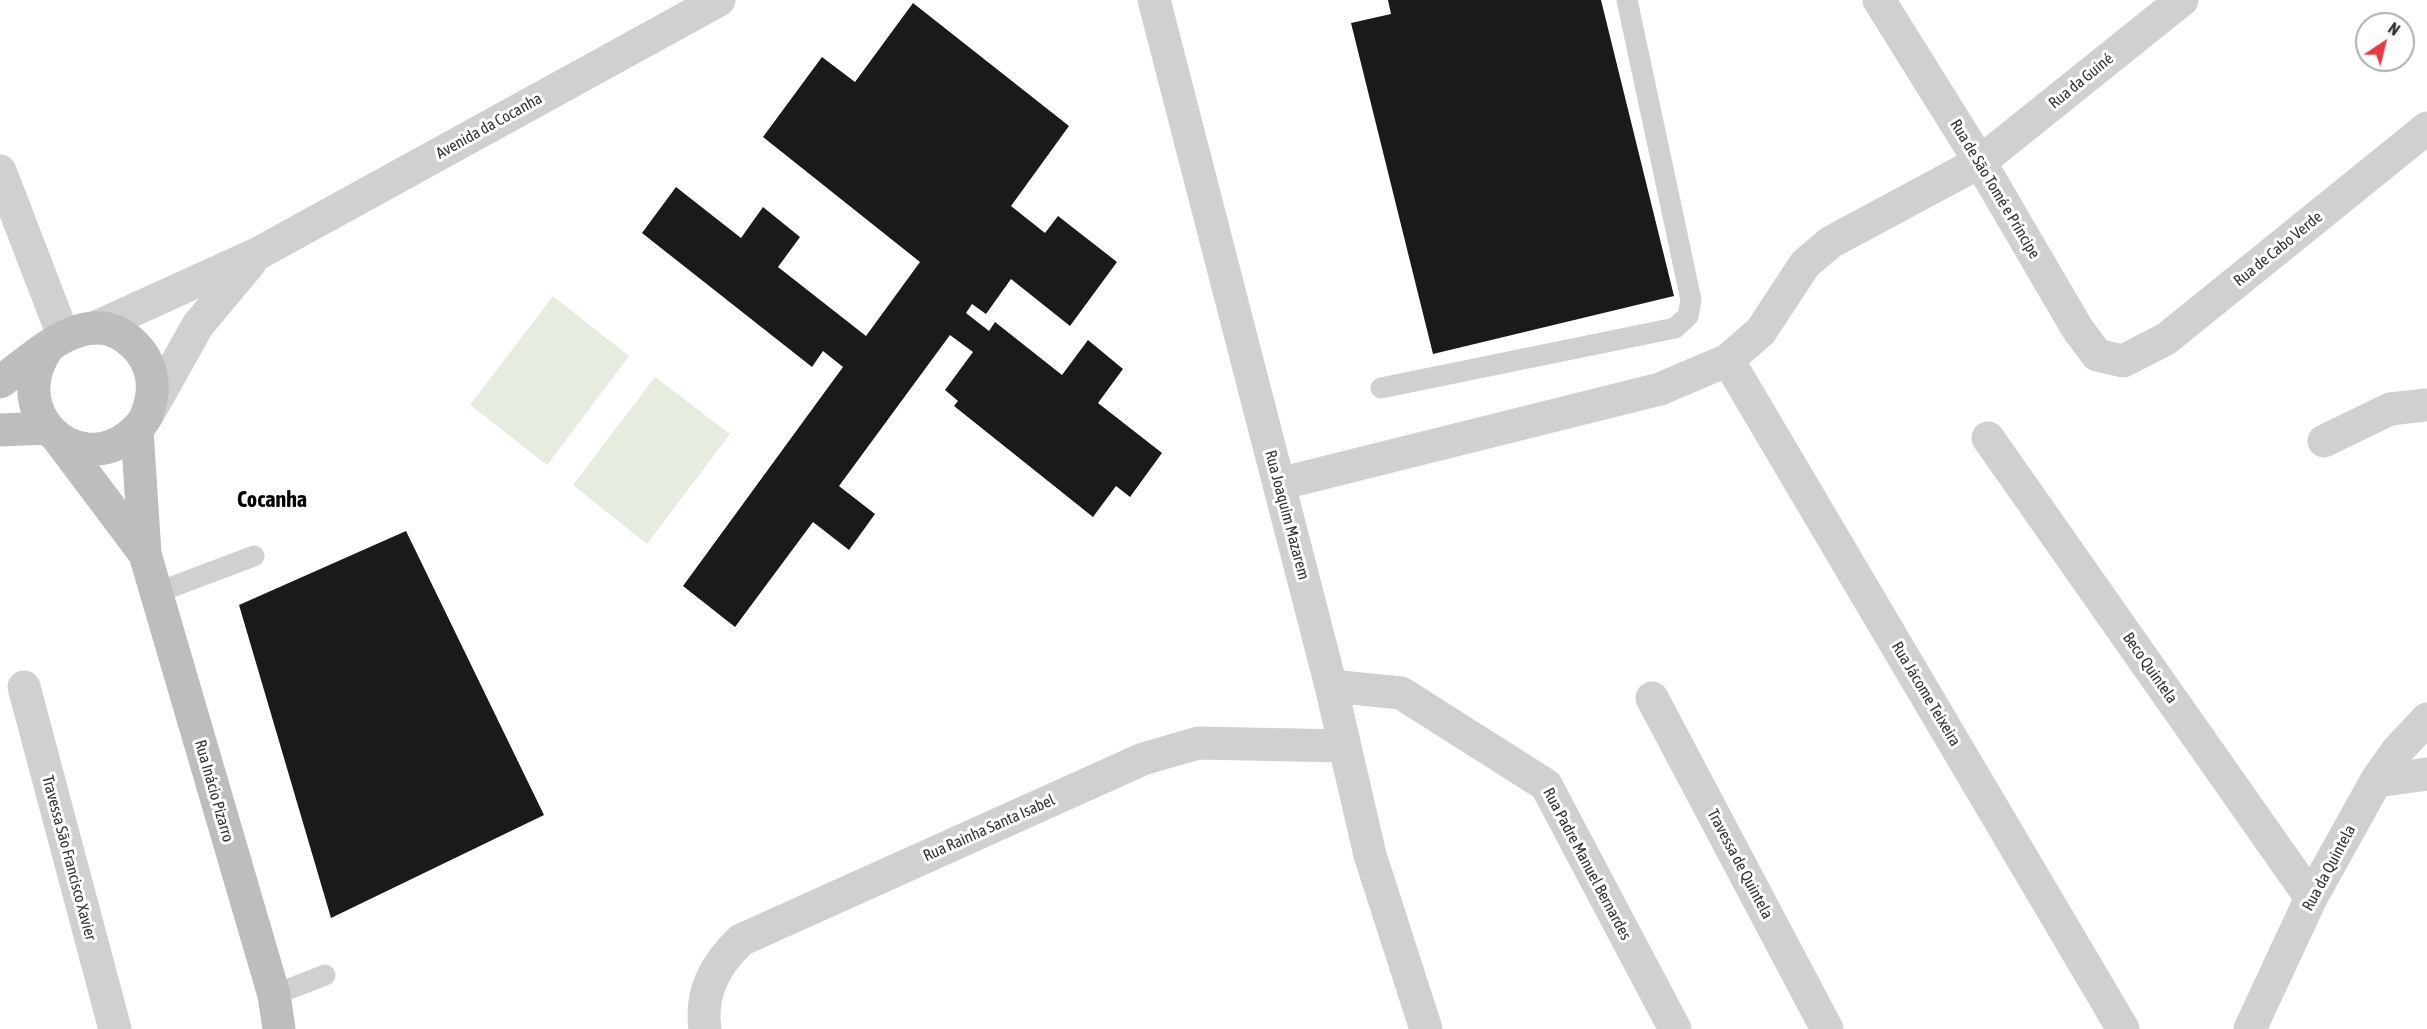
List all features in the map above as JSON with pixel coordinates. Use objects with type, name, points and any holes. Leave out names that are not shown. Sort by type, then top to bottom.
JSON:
[{"type":"main road","points":[[0,381],[55,342],[78,329],[94,328],[114,332],[132,342],[145,358],[152,377],[153,398],[142,424],[124,440],[107,447],[90,449],[72,446],[52,432],[37,414],[33,397],[33,380],[37,363],[55,342]]},
{"type":"main road","name":"Rua Inácio Pizarro","points":[[142,424],[145,555],[274,995],[279,1029]]},
{"type":"main road","points":[[0,430],[52,432]]},
{"type":"main road","name":"Rua Inácio Pizarro","points":[[52,432],[145,555]]},
{"type":"street","name":"Avenida da Cocanha","points":[[260,253],[719,0]]},
{"type":"street","name":"Rua Joaquim Mazarem","points":[[1154,0],[1331,686],[1370,855],[1426,1029]]},
{"type":"street","name":"Rua de São Tomé e Príncipe","points":[[1879,0],[1980,162],[2077,328],[2097,355],[2123,361]]},
{"type":"street","name":"Rua da Guiné","points":[[1279,484],[1660,389],[1728,360],[1761,331],[1804,264],[1831,242],[1980,162],[2182,0]]},
{"type":"street","name":"Rua de Cabo Verde","points":[[2123,361],[2166,339],[2427,128]]},
{"type":"street","points":[[0,171],[55,342]]},
{"type":"street","points":[[94,328],[260,253]]},
{"type":"street","points":[[142,424],[198,325],[260,253]]},
{"type":"street","name":"Rua Jácome Teixeira","points":[[1728,360],[2123,1029]]},
{"type":"street","points":[[2324,441],[2390,409],[2427,405]]},
{"type":"street","name":"Beco Quintela","points":[[1989,438],[2311,898]]},
{"type":"street","name":"Rua Padre Manuel Bernardes","points":[[1331,686],[1401,693],[1546,785],[1675,1029]]},
{"type":"street","name":"Travessa São Francisco Xavier","points":[[24,687],[115,1029]]},
{"type":"street","name":"Travessa de Quintela","points":[[1652,698],[1827,1029]]},
{"type":"street","name":"Rua da Quintela","points":[[2250,1029],[2311,898],[2376,781],[2397,751],[2427,718]]},
{"type":"street","name":"Rua Rainha Santa Isabel","points":[[705,1029],[708,983],[723,958],[741,940],[1143,759],[1198,743],[1345,746]]},
{"type":"street","points":[[2376,781],[2427,774]]},
{"type":"lane","points":[[1381,388],[1675,328],[1688,316],[1691,300],[1627,0]]},
{"type":"lane","points":[[156,593],[254,556]]},
{"type":"lane","points":[[274,995],[325,975]]},
{"type":"shaded area","points":[[553,296],[629,356],[547,465],[470,405]]},
{"type":"shaded area","points":[[655,377],[730,434],[647,544],[573,485]]},
{"type":"building","points":[[1388,0],[1601,0],[1674,296],[1433,354],[1351,23],[1391,14]]},
{"type":"building","points":[[913,3],[1069,126],[1011,206],[1045,233],[1058,216],[1117,262],[1070,326],[1011,279],[986,314],[972,304],[966,313],[989,331],[995,322],[1062,375],[1088,340],[1123,369],[1098,403],[1162,453],[1130,497],[1116,486],[1093,517],[954,406],[958,401],[945,390],[973,352],[950,335],[839,486],[875,514],[849,550],[813,522],[735,627],[683,586],[843,367],[823,351],[812,367],[642,233],[676,187],[741,238],[763,207],[800,237],[778,267],[866,336],[920,262],[763,137],[822,57],[855,82]]},
{"type":"building","points":[[406,531],[544,815],[331,918],[239,605]]},
{"type":"district","name":"Cocanha","points":[[272,500]]}]
